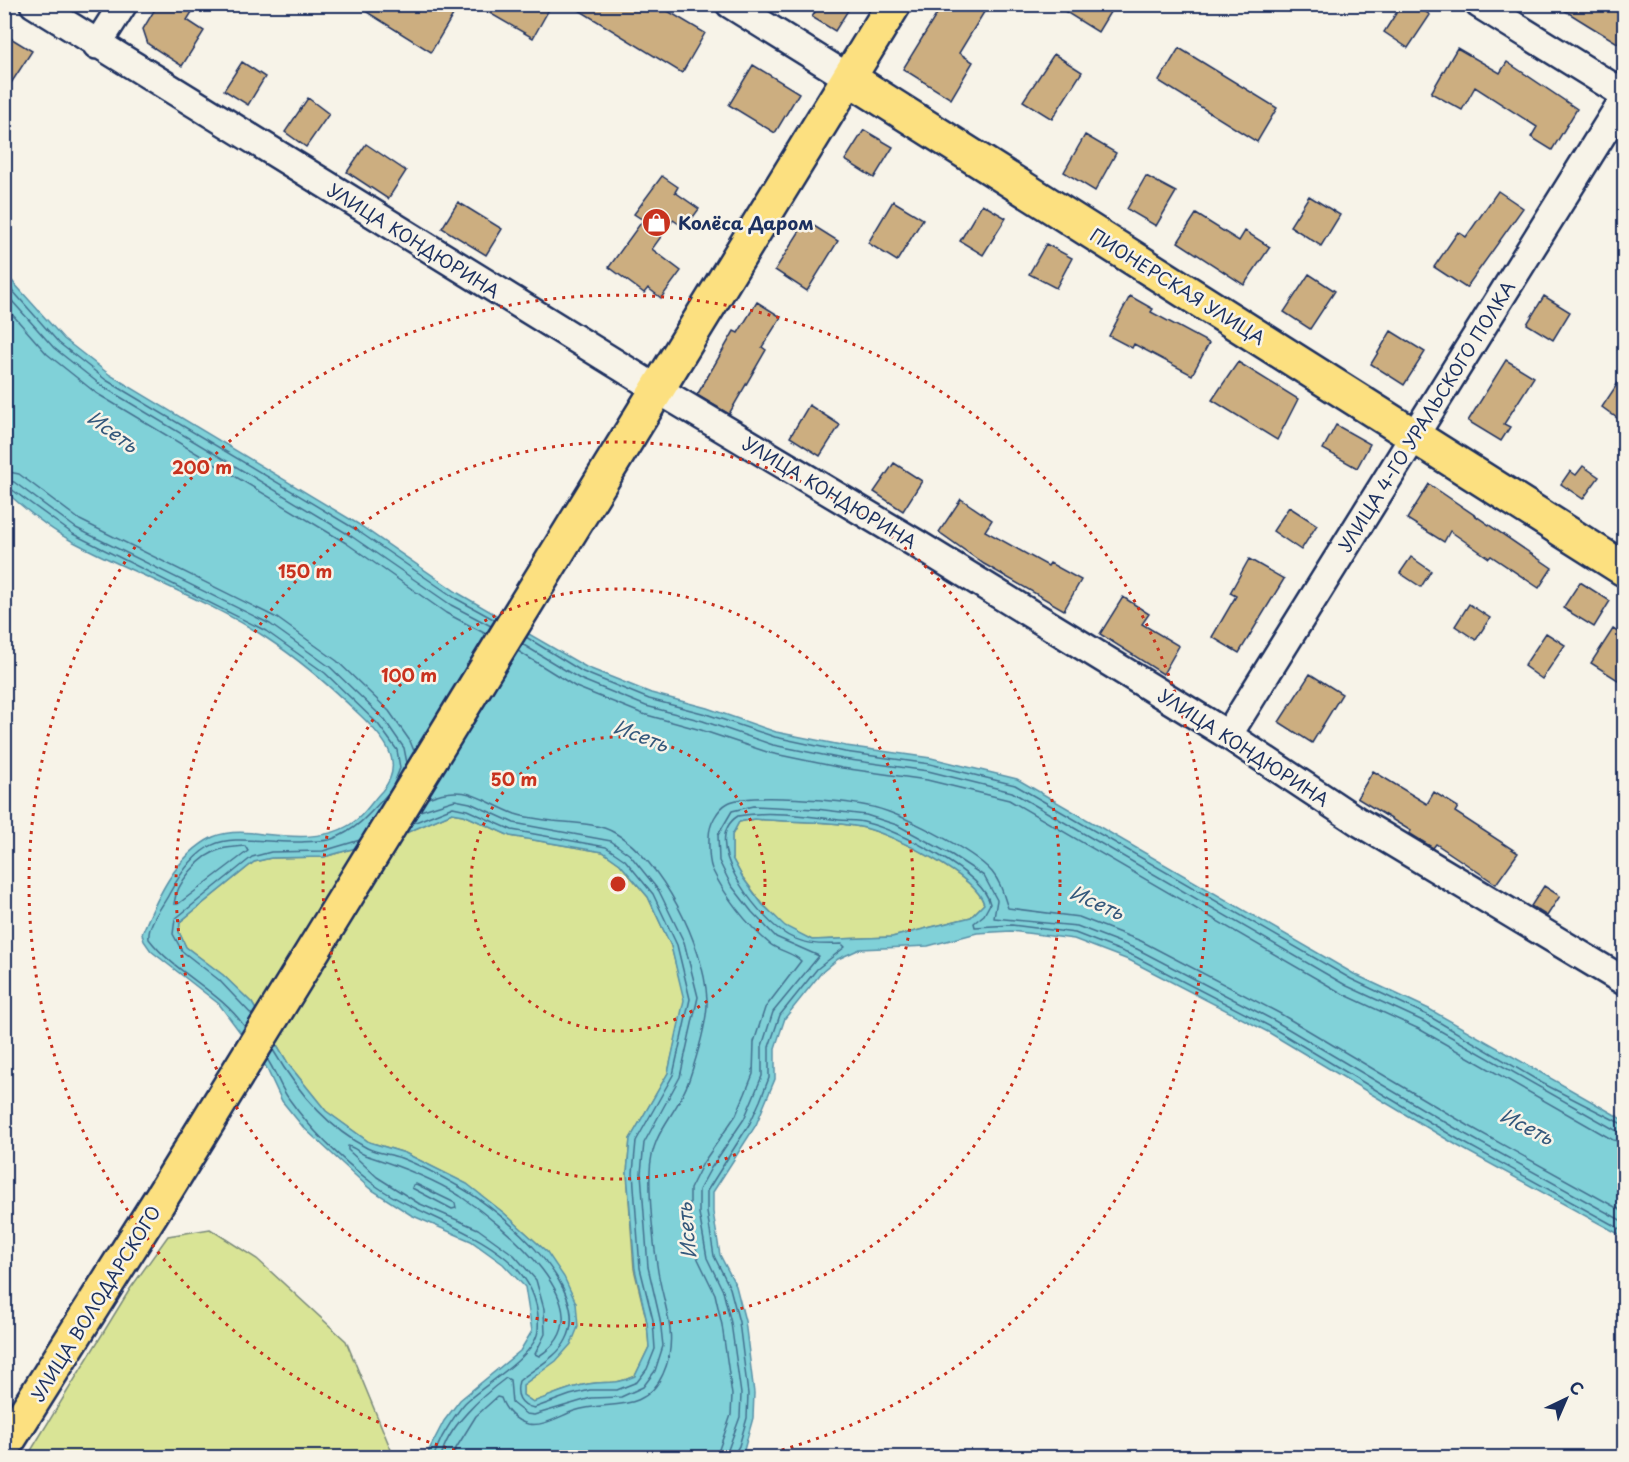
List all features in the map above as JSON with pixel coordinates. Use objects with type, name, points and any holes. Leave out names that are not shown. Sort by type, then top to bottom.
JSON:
[{"type":"main road","points":[[657,389],[894,4]]},
{"type":"main road","name":"ПИОНЕРСКАЯ УЛИЦА","points":[[849,78],[1624,569]]},
{"type":"main road","name":"УЛИЦА ВОЛОДАРСКОГО","points":[[4,1447],[166,1190],[657,389]]},
{"type":"street","name":"УЛИЦА КОНДЮРИНА","points":[[34,4],[657,389],[917,544],[1228,735],[1359,822],[1624,981]]},
{"type":"street","points":[[97,45],[123,4]]},
{"type":"street","name":"ПИОНЕРСКАЯ УЛИЦА","points":[[730,4],[849,78]]},
{"type":"street","points":[[1479,4],[1624,94]]},
{"type":"street","name":"УЛИЦА 4-ГО УРАЛЬСКОГО ПОЛКА","points":[[1228,735],[1624,99]]},
{"type":"green space","points":[[452,813],[464,815],[510,836],[603,852],[620,864],[648,897],[671,946],[685,1000],[668,1073],[630,1139],[627,1173],[634,1269],[647,1322],[649,1347],[635,1376],[617,1382],[581,1385],[533,1402],[523,1395],[523,1385],[555,1361],[547,1252],[504,1213],[466,1184],[405,1153],[369,1142],[326,1111],[289,1065],[252,1003],[223,975],[186,947],[179,932],[180,922],[254,862],[271,858],[324,857],[401,835]]},
{"type":"green space","points":[[754,819],[838,824],[878,832],[950,869],[978,893],[984,904],[971,917],[892,937],[812,940],[785,927],[762,903],[743,878],[732,858],[732,835],[739,822]]},
{"type":"green space","points":[[210,1229],[257,1259],[346,1341],[394,1457],[27,1457],[130,1289],[168,1236]]},
{"type":"water","name":"Исеть","points":[[4,272],[64,339],[110,375],[358,524],[458,593],[586,667],[651,693],[707,708],[776,732],[846,746],[931,758],[1017,779],[1354,974],[1429,1009],[1624,1120],[1624,1237],[1458,1146],[1268,1032],[1131,961],[1074,939],[1011,931],[977,933],[928,946],[860,949],[838,959],[821,973],[785,1018],[775,1048],[775,1079],[756,1125],[713,1192],[713,1212],[720,1255],[736,1286],[745,1321],[754,1393],[753,1418],[744,1450],[736,1458],[428,1457],[429,1450],[444,1421],[460,1400],[520,1351],[532,1331],[525,1287],[503,1264],[471,1241],[411,1215],[369,1188],[303,1127],[282,1101],[266,1067],[219,1004],[151,951],[142,934],[169,879],[188,855],[200,845],[213,837],[238,832],[310,836],[334,832],[345,827],[366,811],[389,780],[392,760],[389,750],[376,732],[337,694],[303,664],[265,637],[194,598],[61,535],[44,524],[5,491]],"holes":[[[452,813],[464,815],[510,836],[603,852],[620,864],[648,897],[671,946],[684,1000],[668,1073],[630,1139],[627,1173],[635,1269],[647,1322],[649,1347],[635,1376],[617,1382],[581,1385],[533,1402],[523,1395],[523,1385],[556,1361],[571,1344],[578,1327],[576,1303],[564,1277],[547,1252],[504,1213],[467,1184],[405,1153],[369,1142],[326,1111],[289,1065],[252,1003],[223,975],[186,947],[179,932],[180,922],[254,862],[271,858],[324,857],[401,835]],[[754,819],[838,824],[878,832],[951,869],[978,893],[984,904],[971,917],[892,937],[812,940],[785,926],[762,904],[732,858],[732,835],[739,822]]]},
{"type":"building","points":[[158,4],[197,4],[187,20],[204,31],[182,66],[148,44],[143,29]]},
{"type":"building","points":[[354,4],[435,4],[453,15],[431,52]]},
{"type":"building","points":[[474,4],[552,4],[533,38]]},
{"type":"building","points":[[569,4],[656,4],[705,33],[682,73]]},
{"type":"building","points":[[820,4],[852,4],[835,31],[812,17]]},
{"type":"building","points":[[943,4],[989,4],[959,53],[973,62],[951,99],[903,69]]},
{"type":"building","points":[[1053,4],[1115,4],[1098,32]]},
{"type":"building","points":[[1402,4],[1414,4],[1430,15],[1408,48],[1384,32]]},
{"type":"building","points":[[1554,4],[1624,4],[1624,47],[1588,25]]},
{"type":"building","points":[[4,34],[32,51],[4,94]]},
{"type":"building","points":[[1179,48],[1277,108],[1257,142],[1159,81]]},
{"type":"building","points":[[1457,48],[1500,73],[1507,62],[1577,109],[1552,150],[1531,137],[1537,127],[1475,87],[1462,110],[1431,93]]},
{"type":"building","points":[[1054,54],[1082,72],[1052,119],[1023,101]]},
{"type":"building","points":[[242,62],[265,77],[248,105],[224,90]]},
{"type":"building","points":[[753,65],[799,93],[775,133],[729,105]]},
{"type":"building","points":[[308,98],[329,114],[306,147],[285,132]]},
{"type":"building","points":[[864,130],[893,147],[874,178],[845,160]]},
{"type":"building","points":[[1085,135],[1116,153],[1095,191],[1064,172]]},
{"type":"building","points":[[366,144],[406,171],[388,199],[347,172]]},
{"type":"building","points":[[662,176],[678,187],[675,192],[699,209],[685,228],[673,220],[652,249],[681,271],[661,298],[648,288],[644,293],[609,267],[643,220],[634,214]]},
{"type":"building","points":[[1146,176],[1176,192],[1156,226],[1127,209]]},
{"type":"building","points":[[1498,191],[1523,208],[1466,288],[1434,267],[1458,232],[1466,237]]},
{"type":"building","points":[[1309,196],[1340,215],[1321,246],[1290,226]]},
{"type":"building","points":[[893,201],[923,219],[897,261],[868,243]]},
{"type":"building","points":[[458,202],[502,229],[486,255],[442,228]]},
{"type":"building","points":[[982,204],[1006,218],[983,255],[960,241]]},
{"type":"building","points":[[1196,214],[1239,241],[1245,231],[1270,247],[1244,285],[1178,242]]},
{"type":"building","points":[[806,221],[838,241],[807,291],[775,270]]},
{"type":"building","points":[[1046,244],[1072,258],[1056,288],[1029,274]]},
{"type":"building","points":[[1309,274],[1335,291],[1310,329],[1284,312]]},
{"type":"building","points":[[1130,296],[1153,309],[1151,312],[1209,343],[1192,375],[1134,344],[1132,348],[1109,336]]},
{"type":"building","points":[[1544,296],[1570,312],[1553,340],[1527,324]]},
{"type":"building","points":[[757,302],[781,317],[762,347],[766,350],[729,414],[697,395],[734,331],[738,333]]},
{"type":"building","points":[[1391,331],[1425,352],[1404,385],[1371,364]]},
{"type":"building","points":[[1506,360],[1534,377],[1504,424],[1510,427],[1501,441],[1468,421]]},
{"type":"building","points":[[1238,362],[1298,399],[1277,440],[1212,400]]},
{"type":"building","points":[[1624,374],[1624,423],[1602,407]]},
{"type":"building","points":[[809,405],[840,425],[820,456],[790,437]]},
{"type":"building","points":[[1336,425],[1370,444],[1357,468],[1323,449]]},
{"type":"building","points":[[894,463],[922,481],[903,511],[874,492]]},
{"type":"building","points":[[1583,466],[1599,477],[1583,499],[1561,484],[1570,471],[1576,475]]},
{"type":"building","points":[[1429,484],[1552,568],[1539,588],[1450,531],[1444,542],[1407,519]]},
{"type":"building","points":[[961,499],[992,520],[985,531],[1048,566],[1050,563],[1081,580],[1064,610],[984,564],[939,532]]},
{"type":"building","points":[[1289,507],[1317,525],[1301,550],[1273,531]]},
{"type":"building","points":[[1411,557],[1431,571],[1421,587],[1400,573]]},
{"type":"building","points":[[1249,559],[1284,579],[1239,653],[1212,637],[1236,596],[1230,593]]},
{"type":"building","points":[[1580,582],[1610,601],[1594,627],[1563,608]]},
{"type":"building","points":[[1123,597],[1149,614],[1142,624],[1179,646],[1163,674],[1100,634]]},
{"type":"building","points":[[1469,604],[1490,618],[1476,640],[1455,626]]},
{"type":"building","points":[[1613,629],[1624,636],[1624,684],[1591,663]]},
{"type":"building","points":[[1546,633],[1565,645],[1542,679],[1524,666]]},
{"type":"building","points":[[1310,674],[1342,694],[1312,743],[1279,722]]},
{"type":"building","points":[[1373,771],[1427,804],[1434,792],[1458,807],[1455,812],[1518,853],[1496,884],[1436,844],[1433,848],[1409,833],[1411,831],[1357,798]]},
{"type":"building","points":[[1544,886],[1560,896],[1547,916],[1531,906]]},
{"type":"place","name":"Колёса Даром","points":[[657,222]]}]
